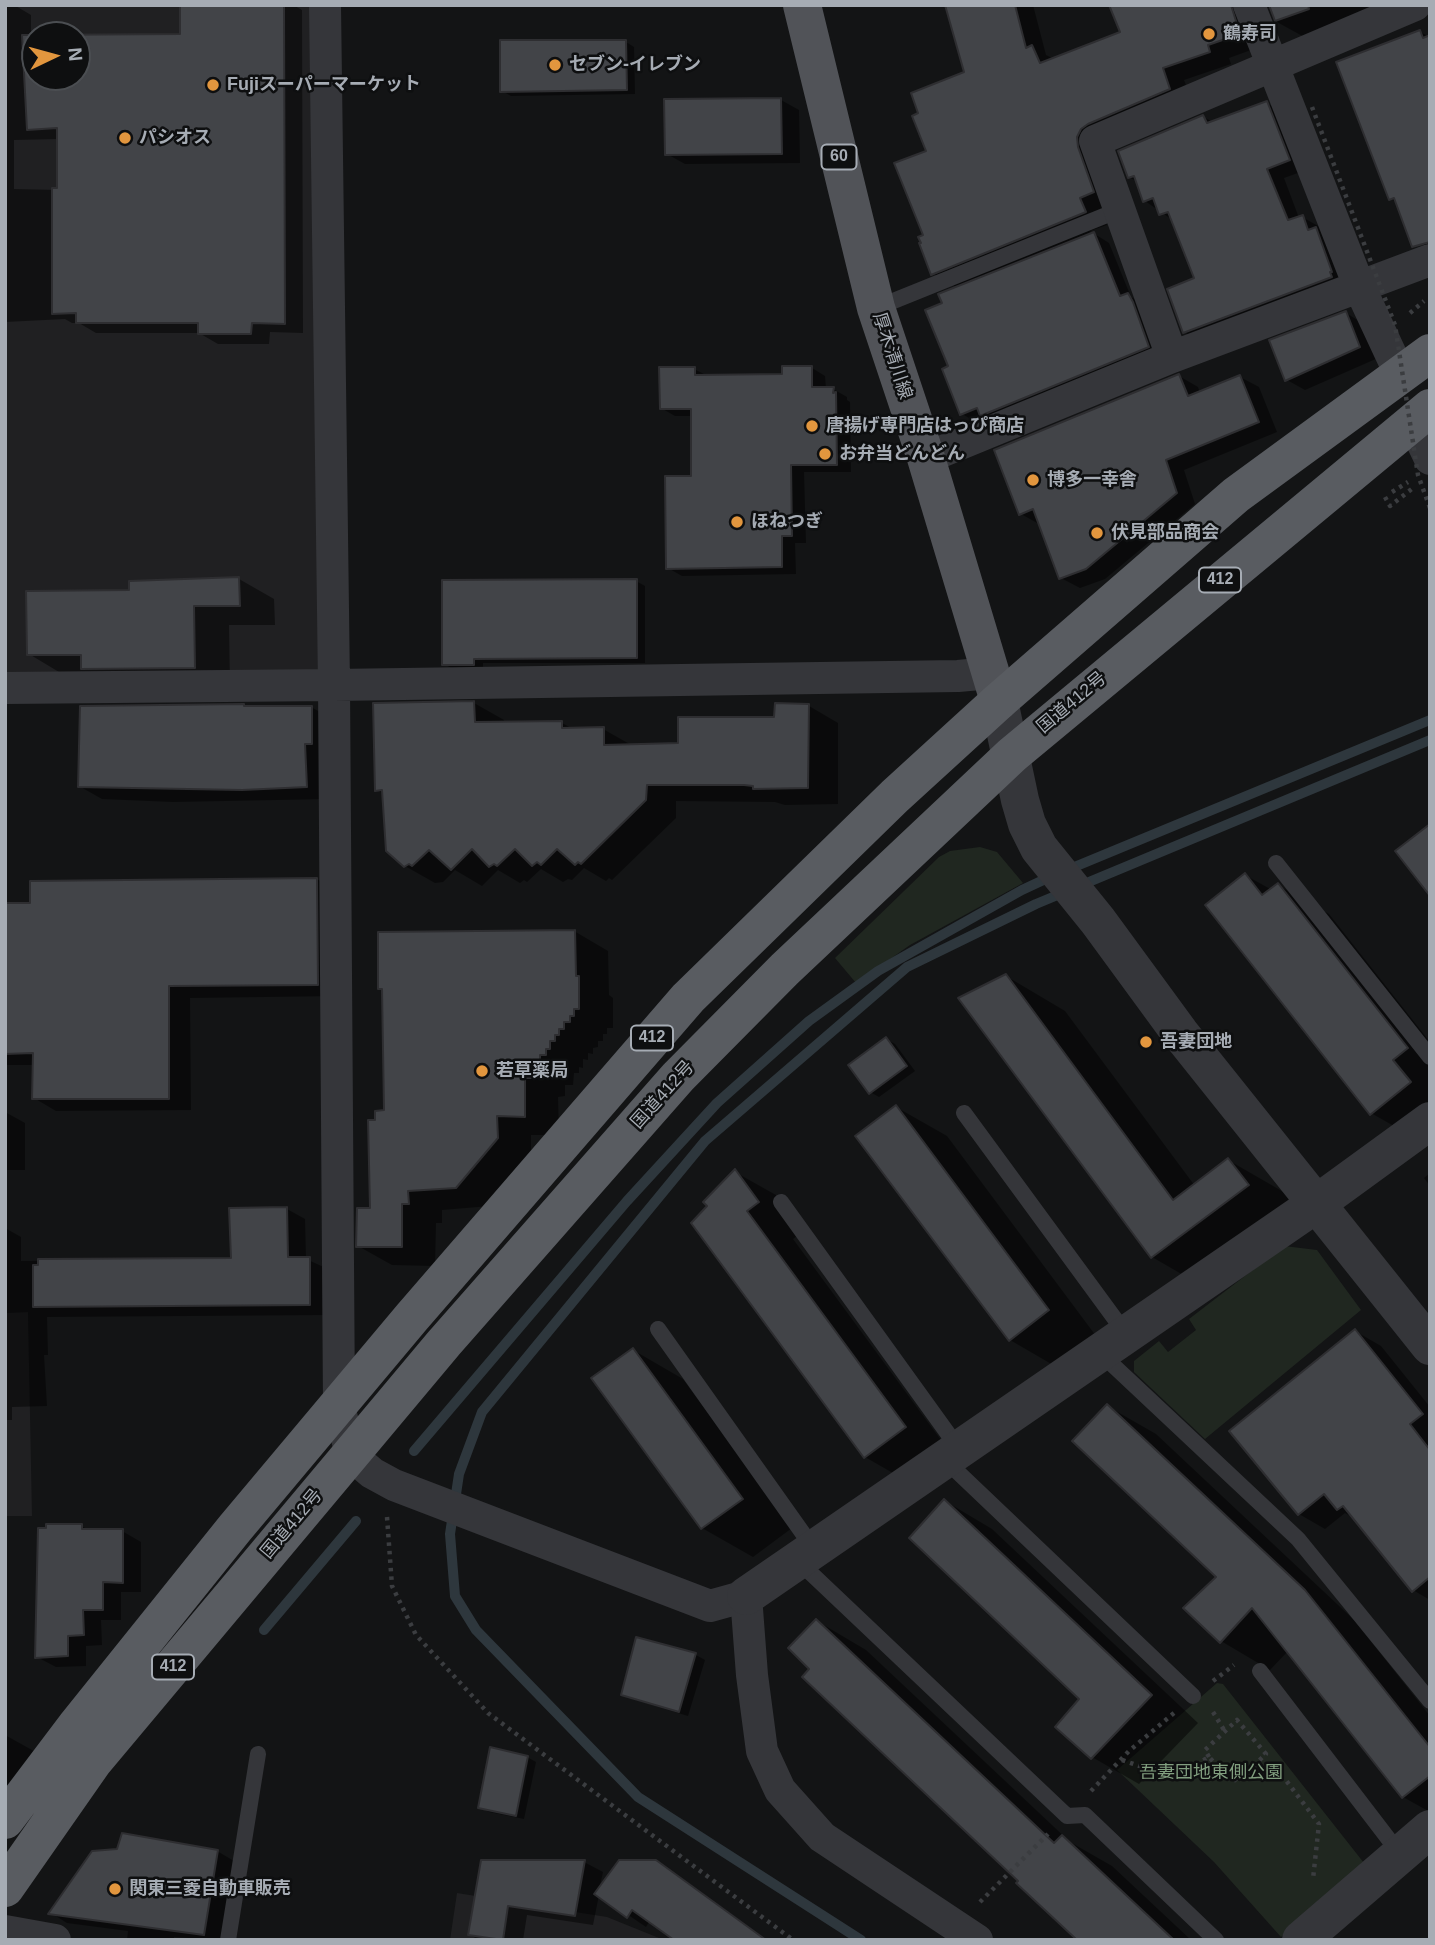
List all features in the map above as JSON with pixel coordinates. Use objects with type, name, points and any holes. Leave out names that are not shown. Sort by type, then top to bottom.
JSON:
[{"type":"highway","name":"412","points":[[5,1820],[226,1538],[421,1306],[688,998],[895,796],[995,687],[1236,495],[1415,364]]},
{"type":"highway","name":"国道412号","points":[[5,1888],[93,1762],[458,1326],[678,1077],[785,969],[1012,755],[1421,415]]},
{"type":"main road","name":"厚木清川線","points":[[802,5],[876,308],[926,458],[995,687]]},
{"type":"street","points":[[325,5],[334,685],[339,1406],[351,1455],[372,1473],[407,1490],[710,1606],[746,1596],[1430,1122]]},
{"type":"street","points":[[1249,5],[1359,286],[1415,364]]},
{"type":"street","points":[[1172,357],[1095,141],[1415,5]]},
{"type":"street","points":[[926,458],[1172,357],[1430,260]]},
{"type":"street","points":[[1421,415],[1424,467]]},
{"type":"street","points":[[5,688],[958,676],[995,687],[1020,800],[1027,824],[1039,848],[1098,921],[1180,1033],[1430,1346]]},
{"type":"street","points":[[746,1596],[752,1675],[762,1751],[780,1790],[822,1837],[967,1932]]},
{"type":"street","points":[[1312,1930],[1430,1829]]},
{"type":"street","points":[[5,1931],[55,1940]]},
{"type":"lane","points":[[876,308],[1119,210]]},
{"type":"lane","points":[[1276,863],[1430,1057]]},
{"type":"lane","points":[[964,1113],[1113,1343],[1298,1539],[1430,1701]]},
{"type":"lane","points":[[780,1202],[951,1454],[1194,1696]]},
{"type":"lane","points":[[658,1329],[806,1555],[1067,1816],[1085,1815],[1216,1940]]},
{"type":"lane","points":[[1260,1671],[1401,1854]]},
{"type":"lane","points":[[228,1940],[258,1754]]},
{"type":"path","points":[[1312,107],[1395,325],[1430,508]]},
{"type":"path","points":[[1413,488],[1390,506],[1384,498],[1424,467]]},
{"type":"path","points":[[407,1490],[387,1513],[392,1586],[416,1635],[488,1713],[793,1940]]},
{"type":"path","points":[[967,1932],[1067,1816],[1122,1759],[1194,1696],[1241,1661]]},
{"type":"path","points":[[1237,1720],[1266,1754],[1250,1769],[1232,1782],[1205,1750],[1237,1720]]},
{"type":"path","points":[[1122,1759],[1151,1770],[1189,1768],[1209,1757]]},
{"type":"path","points":[[1250,1769],[1285,1779],[1319,1824],[1312,1930]]},
{"type":"shaded area","points":[[5,5],[314,5],[320,670],[5,678]]},
{"type":"shaded area","points":[[28,1312],[32,1516],[5,1516],[5,1313]]},
{"type":"shaded area","points":[[457,1893],[607,1917],[664,1940],[450,1940]]},
{"type":"green space","points":[[980,847],[997,852],[1023,883],[910,945],[856,983],[835,958],[939,857],[950,851]]},
{"type":"green space","points":[[1284,1246],[1317,1250],[1361,1310],[1205,1439],[1134,1372],[1134,1361],[1159,1341],[1168,1352],[1196,1330],[1189,1319]]},
{"type":"green space","name":"吾妻団地東側公園","points":[[1217,1683],[1223,1684],[1364,1863],[1281,1937],[1214,1862],[1117,1770]]},
{"type":"building","points":[[180,5],[284,5],[285,324],[252,323],[251,334],[198,334],[198,323],[76,323],[76,313],[52,314],[52,188],[57,188],[57,128],[27,130],[25,91],[91,91],[91,35],[180,34]]},
{"type":"building","points":[[945,5],[1015,5],[1026,48],[1032,45],[1040,63],[1120,32],[1109,5],[1231,5],[1240,34],[1208,45],[1210,52],[1163,68],[1170,89],[1081,129],[1077,137],[1078,147],[1094,192],[1080,198],[1086,212],[931,275],[919,243],[918,237],[923,235],[894,163],[926,151],[912,116],[918,113],[911,93],[964,72]]},
{"type":"building","points":[[1269,5],[1308,5],[1309,9],[1275,21]]},
{"type":"building","points":[[1420,30],[1423,38],[1430,35],[1430,242],[1412,247],[1394,198],[1389,200],[1336,62]]},
{"type":"building","points":[[500,40],[626,40],[627,90],[500,92]]},
{"type":"building","points":[[781,98],[782,154],[665,155],[664,99]]},
{"type":"building","points":[[1267,101],[1290,160],[1267,169],[1288,220],[1303,215],[1308,230],[1316,227],[1332,277],[1183,333],[1167,289],[1194,278],[1168,212],[1159,215],[1153,198],[1143,202],[1134,176],[1128,178],[1118,151],[1203,115],[1207,123]]},
{"type":"building","points":[[1094,232],[1120,296],[1128,293],[1133,302],[1149,347],[980,416],[977,408],[960,415],[942,369],[948,366],[925,310],[942,303],[938,294]]},
{"type":"building","points":[[1346,311],[1360,347],[1285,381],[1269,340]]},
{"type":"building","points":[[782,366],[812,366],[812,387],[834,387],[837,465],[791,465],[792,536],[782,536],[782,567],[666,569],[665,476],[691,476],[691,409],[660,409],[659,367],[695,367],[695,375],[782,374]]},
{"type":"building","points":[[1179,374],[1188,396],[1240,375],[1259,422],[1166,460],[1177,493],[1086,569],[1059,579],[1033,509],[1019,515],[994,450]]},
{"type":"building","points":[[239,577],[240,606],[194,606],[195,668],[81,669],[81,655],[27,655],[26,591],[129,590],[129,581]]},
{"type":"building","points":[[637,579],[637,658],[474,659],[474,665],[442,665],[442,580]]},
{"type":"building","points":[[474,701],[475,722],[562,721],[562,728],[604,727],[604,745],[678,743],[678,717],[774,717],[775,703],[809,704],[808,788],[647,785],[646,800],[581,864],[578,862],[575,865],[557,849],[541,865],[537,862],[532,866],[515,849],[497,866],[494,864],[489,867],[472,849],[451,870],[429,850],[412,866],[409,864],[404,867],[386,851],[382,790],[375,791],[373,703]]},
{"type":"building","points":[[80,706],[312,706],[312,744],[305,744],[307,787],[242,790],[78,787]]},
{"type":"building","points":[[1430,824],[1430,896],[1395,851]]},
{"type":"building","points":[[1245,873],[1262,895],[1278,883],[1408,1048],[1393,1060],[1411,1082],[1370,1115],[1205,905]]},
{"type":"building","points":[[317,878],[318,985],[169,986],[169,1099],[32,1099],[33,1053],[5,1054],[5,903],[30,903],[30,881]]},
{"type":"building","points":[[575,930],[579,1009],[574,1009],[570,1022],[564,1022],[564,1029],[559,1029],[555,1041],[550,1041],[550,1049],[546,1049],[546,1055],[540,1055],[540,1067],[531,1067],[532,1078],[525,1078],[525,1117],[497,1116],[498,1138],[456,1188],[408,1191],[409,1204],[402,1204],[402,1247],[356,1247],[357,1208],[370,1208],[368,1120],[375,1120],[375,1111],[384,1110],[378,932]]},
{"type":"building","points":[[1006,974],[1173,1200],[1228,1158],[1249,1185],[1151,1258],[958,998]]},
{"type":"building","points":[[886,1037],[907,1066],[869,1094],[848,1065]]},
{"type":"building","points":[[896,1105],[1049,1310],[1009,1341],[855,1136]]},
{"type":"building","points":[[735,1169],[759,1202],[747,1211],[906,1427],[864,1458],[691,1223],[707,1206],[703,1202]]},
{"type":"building","points":[[287,1207],[288,1257],[310,1257],[310,1305],[33,1307],[33,1265],[38,1265],[38,1259],[231,1258],[229,1208]]},
{"type":"building","points":[[1355,1329],[1423,1414],[1410,1424],[1430,1450],[1430,1577],[1412,1592],[1343,1506],[1337,1510],[1324,1494],[1298,1515],[1229,1431]]},
{"type":"building","points":[[633,1348],[743,1499],[701,1529],[591,1378]]},
{"type":"building","points":[[1107,1404],[1305,1590],[1430,1747],[1430,1776],[1402,1798],[1252,1608],[1220,1643],[1183,1608],[1216,1577],[1072,1441]]},
{"type":"building","points":[[944,1499],[1152,1695],[1091,1759],[1055,1727],[1079,1699],[909,1538]]},
{"type":"building","points":[[46,1524],[82,1524],[82,1529],[123,1529],[123,1583],[103,1582],[103,1610],[83,1610],[84,1635],[68,1636],[68,1656],[35,1658],[38,1528],[46,1528]]},
{"type":"building","points":[[816,1619],[1054,1843],[1062,1835],[1174,1940],[1077,1940],[802,1677],[809,1669],[788,1648]]},
{"type":"building","points":[[636,1637],[696,1653],[679,1712],[621,1695]]},
{"type":"building","points":[[490,1747],[528,1756],[516,1816],[478,1808]]},
{"type":"building","points":[[122,1833],[218,1850],[204,1935],[48,1914],[92,1851],[117,1849]]},
{"type":"building","points":[[481,1860],[585,1860],[575,1916],[508,1906],[503,1940],[468,1935]]},
{"type":"building","points":[[619,1860],[656,1860],[766,1940],[674,1940],[632,1910],[627,1918],[594,1894]]},
{"type":"waterway","points":[[1067,870],[1430,720]]},
{"type":"waterway","points":[[861,1940],[638,1797],[476,1630],[455,1596],[450,1534],[459,1474],[482,1412],[705,1141],[907,967],[1036,904],[1430,740]]},
{"type":"waterway","points":[[414,1451],[627,1201],[717,1103],[809,1021],[878,971],[1052,876]]},
{"type":"waterway","points":[[264,1630],[356,1521]]},
{"type":"place","name":"鶴寿司","points":[[1209,34]]},
{"type":"place","name":"セブン-イレブン","points":[[555,65]]},
{"type":"place","name":"Fujiスーパーマーケット","points":[[213,85]]},
{"type":"place","name":"パシオス","points":[[125,138]]},
{"type":"place","name":"唐揚げ専門店はっぴ商店","points":[[812,426]]},
{"type":"place","name":"お弁当どんどん","points":[[825,454]]},
{"type":"place","name":"博多一幸舎","points":[[1033,480]]},
{"type":"place","name":"ほねつぎ","points":[[737,522]]},
{"type":"place","name":"伏見部品商会","points":[[1097,533]]},
{"type":"place","name":"吾妻団地","points":[[1146,1042]]},
{"type":"place","name":"若草薬局","points":[[482,1071]]},
{"type":"place","name":"関東三菱自動車販売","points":[[115,1889]]}]
